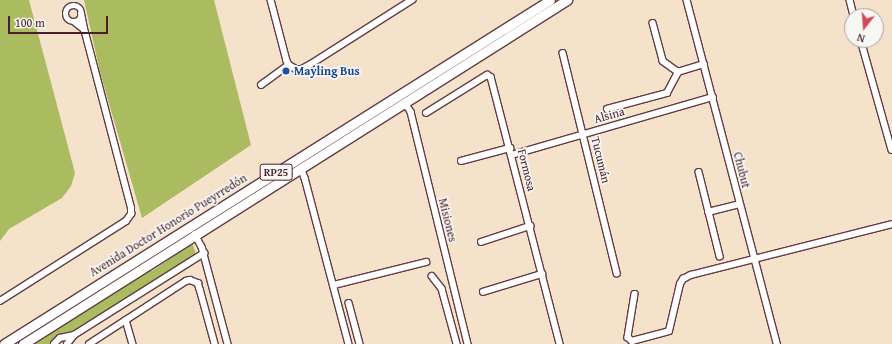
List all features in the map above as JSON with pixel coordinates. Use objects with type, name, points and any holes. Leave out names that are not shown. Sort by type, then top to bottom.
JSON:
[{"type":"main road","name":"Avenida Doctor Honorio Pueyrredón","points":[[4,344],[190,225],[550,0]]},
{"type":"main road","name":"Avenida Doctor Honorio Pueyrredón","points":[[22,344],[405,103],[485,50],[567,0]]},
{"type":"street","points":[[271,0],[289,65],[296,69],[302,69],[412,0]]},
{"type":"street","name":"Chubut","points":[[687,0],[776,344]]},
{"type":"street","points":[[0,301],[126,221],[131,214],[131,208],[80,10],[75,7],[70,7],[67,10],[67,18],[84,29]]},
{"type":"street","points":[[75,22],[79,19],[81,14]]},
{"type":"street","points":[[653,23],[663,61],[678,72]]},
{"type":"street","points":[[863,48],[892,150]]},
{"type":"street","name":"Tucumán","points":[[563,53],[617,273]]},
{"type":"street","points":[[607,109],[667,93],[678,72],[704,64]]},
{"type":"street","points":[[261,85],[289,65]]},
{"type":"street","name":"Formosa","points":[[426,113],[490,75],[560,344]]},
{"type":"street","name":"Alsina","points":[[512,155],[583,133],[713,97]]},
{"type":"street","name":"Misiones","points":[[405,103],[410,112],[468,344]]},
{"type":"street","points":[[461,161],[510,148]]},
{"type":"street","points":[[301,168],[305,178],[349,344]]},
{"type":"street","points":[[699,172],[720,256]]},
{"type":"street","points":[[708,212],[739,204]]},
{"type":"street","points":[[635,294],[628,337],[632,341],[669,331],[678,288],[686,277],[892,224]]},
{"type":"street","points":[[190,225],[204,253],[228,344]]},
{"type":"street","points":[[481,242],[530,226]]},
{"type":"street","points":[[54,344],[60,338],[74,335],[204,253]]},
{"type":"street","points":[[334,285],[426,262]]},
{"type":"street","points":[[483,292],[542,274]]},
{"type":"street","points":[[432,276],[442,289],[457,344]]},
{"type":"street","points":[[90,344],[186,281],[194,280],[200,289],[215,344]]},
{"type":"street","points":[[349,303],[360,344]]},
{"type":"street","points":[[126,320],[133,344]]},
{"type":"street","points":[[68,343],[74,335]]},
{"type":"green space","points":[[0,0],[29,0],[75,173],[71,186],[62,198],[9,229],[0,241]]},
{"type":"green space","points":[[84,0],[214,0],[251,145],[142,218],[100,72]]},
{"type":"green space","points":[[557,0],[560,0],[201,226],[200,225]]},
{"type":"green space","points":[[184,234],[185,236],[14,344],[10,344]]},
{"type":"green space","points":[[192,242],[196,254],[175,269],[72,333],[62,335],[51,344],[29,344],[146,271],[152,271],[177,254],[180,249]]},
{"type":"place","name":"Mayling Bus","points":[[286,71]]}]
